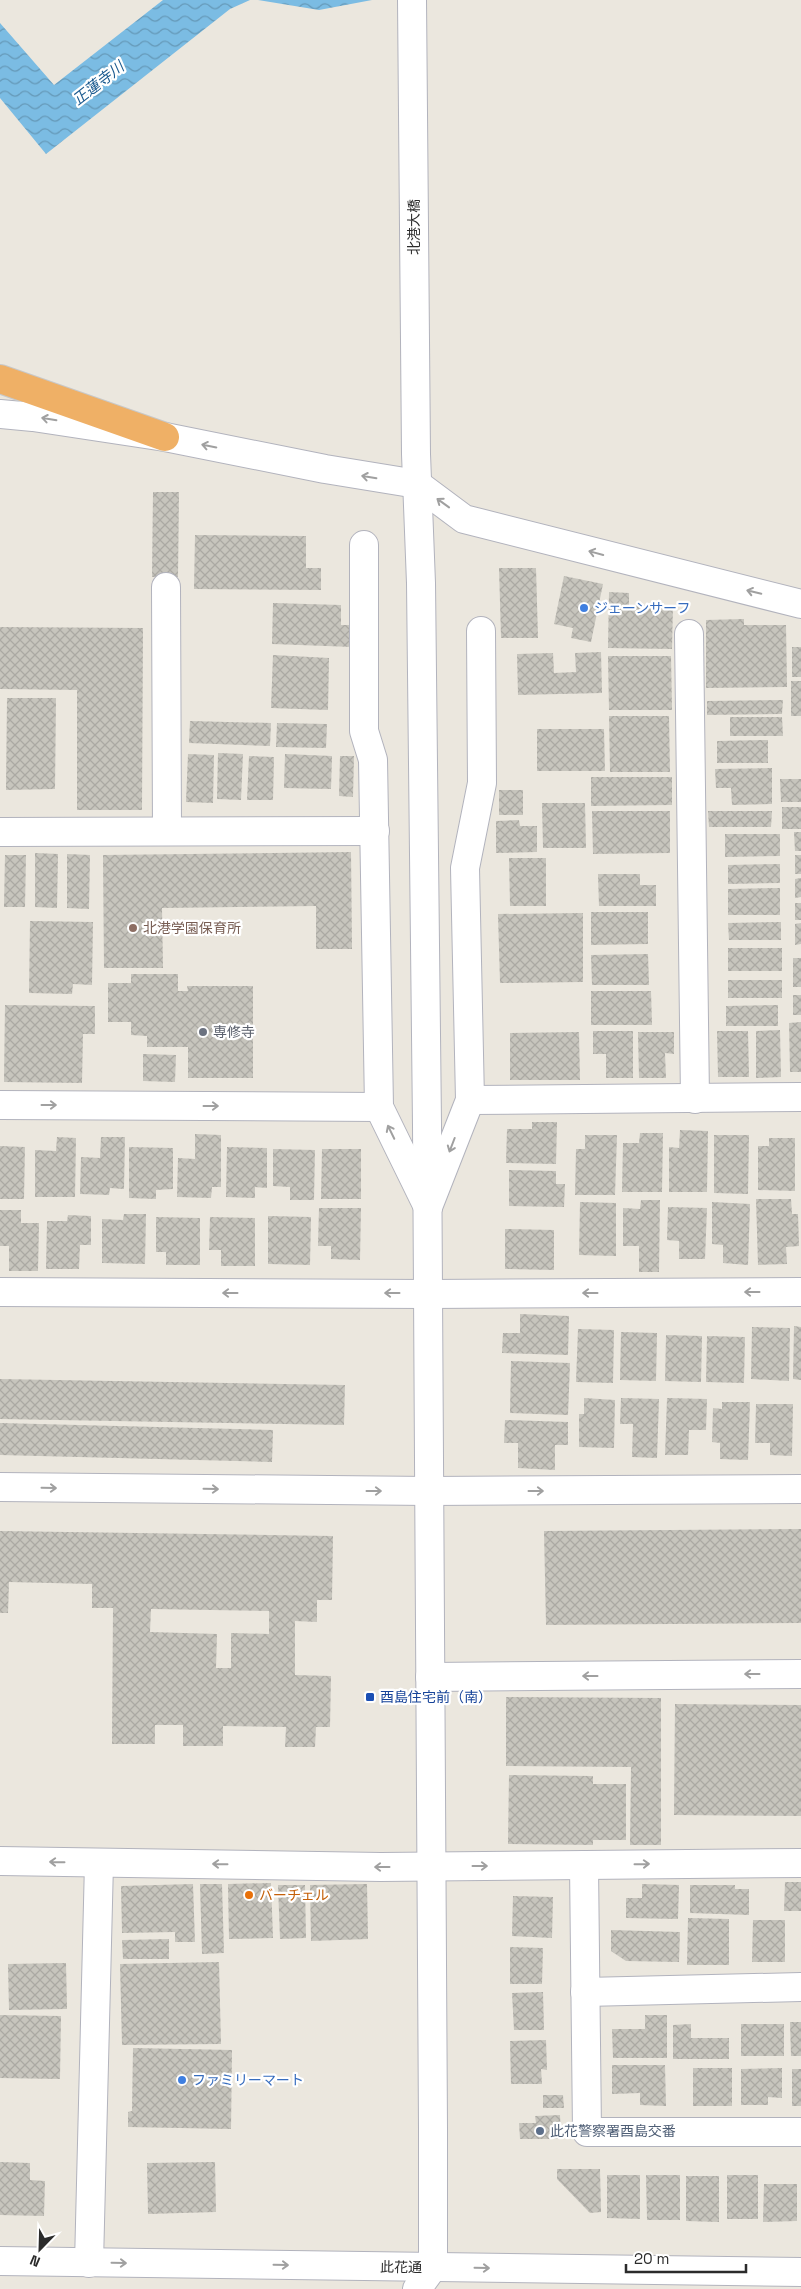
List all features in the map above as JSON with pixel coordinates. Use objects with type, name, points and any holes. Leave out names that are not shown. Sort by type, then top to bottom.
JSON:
[{"type":"highway","points":[[0,379],[165,437]]},
{"type":"street","name":"北港大橋","points":[[412,0],[416,454],[421,583],[428,1207],[433,2267]]},
{"type":"street","points":[[0,414],[33,417],[165,437],[326,469],[417,484],[464,518],[801,604]]},
{"type":"street","points":[[364,545],[364,730],[373,760],[379,1107],[428,1207]]},
{"type":"street","points":[[166,587],[167,831]]},
{"type":"street","points":[[428,1207],[470,1100],[465,868],[482,783],[481,631]]},
{"type":"street","points":[[690,634],[695,1099]]},
{"type":"street","points":[[0,832],[375,831]]},
{"type":"street","points":[[470,1100],[801,1097]]},
{"type":"street","points":[[0,1104],[379,1107]]},
{"type":"street","points":[[0,1292],[428,1294],[801,1292]]},
{"type":"street","points":[[0,1487],[429,1491],[801,1489]]},
{"type":"street","points":[[430,1677],[801,1674]]},
{"type":"street","points":[[0,1861],[431,1867],[801,1863]]},
{"type":"street","points":[[89,2262],[99,1863]]},
{"type":"street","points":[[584,1865],[587,2132],[801,2132]]},
{"type":"street","points":[[585,1992],[801,1987]]},
{"type":"street","name":"此花通","points":[[0,2261],[801,2272]]},
{"type":"street","points":[[417,2289],[433,2267]]},
{"type":"water","name":"正蓮寺川","points":[[163,0],[250,0],[230,9],[46,154],[0,98],[0,23],[54,85]]},
{"type":"water","points":[[258,0],[372,0],[319,10]]},
{"type":"building","points":[[153,492],[179,492],[178,577],[152,577]]},
{"type":"building","points":[[195,535],[306,536],[306,568],[321,568],[321,590],[194,589]]},
{"type":"building","points":[[499,568],[536,568],[538,638],[501,638]]},
{"type":"building","points":[[564,576],[603,584],[591,642],[571,638],[573,628],[554,624]]},
{"type":"building","points":[[609,592],[629,593],[629,605],[673,606],[672,649],[608,648]]},
{"type":"building","points":[[273,603],[341,605],[341,625],[354,625],[353,647],[272,644]]},
{"type":"building","points":[[744,619],[744,625],[786,625],[787,687],[706,688],[706,620]]},
{"type":"building","points":[[0,627],[143,628],[142,810],[77,810],[77,690],[0,689]]},
{"type":"building","points":[[792,647],[801,647],[801,677],[792,677]]},
{"type":"building","points":[[601,652],[602,693],[518,695],[517,654],[553,653],[554,673],[576,672],[575,653]]},
{"type":"building","points":[[273,655],[329,658],[328,710],[271,708]]},
{"type":"building","points":[[608,656],[671,656],[672,710],[609,710]]},
{"type":"building","points":[[791,681],[801,681],[801,716],[791,716]]},
{"type":"building","points":[[7,698],[56,698],[55,789],[6,790]]},
{"type":"building","points":[[783,700],[782,714],[707,715],[707,701]]},
{"type":"building","points":[[609,716],[669,716],[670,772],[610,772]]},
{"type":"building","points":[[730,717],[782,717],[783,736],[730,736]]},
{"type":"building","points":[[190,721],[271,723],[270,746],[189,743]]},
{"type":"building","points":[[277,723],[327,724],[326,748],[276,747]]},
{"type":"building","points":[[537,729],[604,729],[605,771],[537,771]]},
{"type":"building","points":[[768,740],[768,763],[717,763],[717,741]]},
{"type":"building","points":[[218,753],[243,754],[241,800],[217,799]]},
{"type":"building","points":[[188,754],[214,755],[213,803],[186,802]]},
{"type":"building","points":[[285,754],[332,756],[331,789],[284,788]]},
{"type":"building","points":[[249,756],[274,757],[273,800],[247,800]]},
{"type":"building","points":[[340,756],[354,756],[353,797],[339,796]]},
{"type":"building","points":[[772,768],[772,804],[732,805],[731,788],[716,788],[715,769]]},
{"type":"building","points":[[591,777],[672,777],[672,805],[591,806]]},
{"type":"building","points":[[780,779],[801,779],[801,802],[781,802]]},
{"type":"building","points":[[499,790],[523,790],[523,815],[499,815]]},
{"type":"building","points":[[542,803],[585,803],[586,848],[543,848]]},
{"type":"building","points":[[782,807],[801,807],[801,829],[782,829]]},
{"type":"building","points":[[592,811],[670,811],[670,853],[593,854]]},
{"type":"building","points":[[708,811],[772,811],[771,827],[709,827]]},
{"type":"building","points":[[519,820],[520,826],[537,826],[537,852],[496,853],[496,821]]},
{"type":"building","points":[[794,832],[801,832],[801,851],[795,851]]},
{"type":"building","points":[[725,834],[780,834],[780,856],[725,857]]},
{"type":"building","name":"北港学園保育所","points":[[351,852],[352,949],[316,949],[316,906],[162,908],[163,968],[104,968],[103,855]]},
{"type":"building","points":[[35,853],[58,854],[57,908],[35,907]]},
{"type":"building","points":[[67,854],[90,855],[89,909],[67,908]]},
{"type":"building","points":[[5,855],[26,855],[25,907],[4,907]]},
{"type":"building","points":[[795,855],[801,855],[801,874],[795,874]]},
{"type":"building","points":[[509,858],[546,858],[546,906],[510,906]]},
{"type":"building","points":[[780,864],[780,883],[728,884],[728,865]]},
{"type":"building","points":[[598,874],[640,874],[640,885],[656,885],[656,906],[599,906]]},
{"type":"building","points":[[801,878],[801,897],[795,898],[795,879]]},
{"type":"building","points":[[780,888],[780,915],[728,915],[728,889]]},
{"type":"building","points":[[795,903],[801,903],[801,920],[795,920]]},
{"type":"building","points":[[591,912],[648,912],[648,944],[591,945]]},
{"type":"building","points":[[583,913],[583,982],[500,983],[498,914]]},
{"type":"building","points":[[30,921],[93,922],[92,985],[73,984],[72,994],[29,993]]},
{"type":"building","points":[[781,922],[781,940],[729,940],[728,923]]},
{"type":"building","points":[[801,923],[801,944],[795,945],[795,924]]},
{"type":"building","points":[[728,948],[782,948],[782,971],[728,971]]},
{"type":"building","points":[[648,954],[649,985],[592,985],[591,955]]},
{"type":"building","points":[[793,958],[801,958],[801,987],[793,987]]},
{"type":"building","points":[[131,974],[178,974],[178,991],[188,991],[187,986],[253,986],[253,1078],[188,1078],[188,1047],[147,1047],[147,1036],[131,1035],[131,1022],[108,1022],[108,983],[131,983]]},
{"type":"building","points":[[728,980],[782,980],[782,998],[728,998]]},
{"type":"building","points":[[591,991],[651,991],[652,1025],[591,1025]]},
{"type":"building","points":[[793,995],[801,995],[801,1015],[793,1015]]},
{"type":"building","points":[[5,1005],[95,1006],[95,1034],[83,1034],[82,1083],[4,1082]]},
{"type":"building","points":[[778,1005],[778,1026],[726,1026],[726,1006]]},
{"type":"building","points":[[801,1022],[801,1072],[790,1072],[789,1023]]},
{"type":"building","points":[[780,1030],[781,1077],[756,1078],[756,1031]]},
{"type":"building","points":[[593,1031],[633,1031],[633,1078],[606,1078],[606,1054],[593,1054]]},
{"type":"building","points":[[717,1031],[748,1031],[749,1077],[718,1077]]},
{"type":"building","points":[[579,1032],[580,1080],[510,1080],[510,1033]]},
{"type":"building","points":[[638,1032],[674,1032],[674,1054],[665,1053],[666,1078],[639,1078]]},
{"type":"building","points":[[143,1054],[176,1055],[175,1082],[143,1081]]},
{"type":"building","points":[[532,1122],[557,1122],[556,1164],[506,1163],[507,1129],[532,1129]]},
{"type":"building","points":[[680,1130],[708,1131],[707,1192],[669,1192],[669,1147],[679,1148]]},
{"type":"building","points":[[640,1133],[663,1133],[662,1192],[622,1192],[623,1143],[639,1143]]},
{"type":"building","points":[[195,1134],[221,1135],[221,1187],[212,1187],[211,1198],[177,1197],[178,1158],[195,1159]]},
{"type":"building","points":[[585,1135],[617,1135],[615,1195],[575,1195],[576,1149],[585,1149]]},
{"type":"building","points":[[714,1135],[749,1135],[748,1194],[714,1193]]},
{"type":"building","points":[[57,1137],[76,1138],[75,1197],[35,1197],[35,1150],[56,1151]]},
{"type":"building","points":[[101,1137],[125,1137],[124,1189],[110,1188],[109,1195],[80,1194],[81,1157],[100,1158]]},
{"type":"building","points":[[769,1138],[795,1138],[795,1191],[758,1190],[758,1146],[769,1146]]},
{"type":"building","points":[[0,1146],[25,1147],[24,1199],[0,1199]]},
{"type":"building","points":[[129,1147],[173,1148],[173,1189],[156,1190],[156,1199],[129,1198]]},
{"type":"building","points":[[227,1147],[267,1148],[267,1188],[255,1187],[255,1198],[226,1197]]},
{"type":"building","points":[[273,1149],[315,1150],[314,1200],[290,1200],[290,1187],[273,1186]]},
{"type":"building","points":[[322,1149],[361,1149],[361,1199],[321,1199]]},
{"type":"building","points":[[509,1170],[556,1171],[556,1184],[565,1184],[564,1207],[509,1206]]},
{"type":"building","points":[[756,1199],[791,1199],[792,1214],[798,1214],[799,1246],[786,1247],[787,1264],[758,1265]]},
{"type":"building","points":[[641,1200],[660,1200],[659,1272],[639,1272],[639,1246],[623,1246],[623,1208],[640,1209]]},
{"type":"building","points":[[580,1202],[616,1203],[616,1256],[579,1255]]},
{"type":"building","points":[[712,1202],[750,1204],[748,1265],[723,1263],[723,1245],[712,1244]]},
{"type":"building","points":[[668,1207],[707,1208],[705,1259],[679,1259],[679,1241],[667,1240]]},
{"type":"building","points":[[319,1208],[361,1208],[360,1260],[331,1259],[331,1246],[318,1246]]},
{"type":"building","points":[[0,1210],[21,1210],[21,1223],[39,1223],[38,1271],[9,1271],[9,1246],[0,1246]]},
{"type":"building","points":[[124,1214],[146,1214],[145,1264],[102,1263],[102,1219],[123,1220]]},
{"type":"building","points":[[68,1215],[91,1216],[91,1245],[80,1245],[79,1269],[46,1269],[47,1221],[67,1221]]},
{"type":"building","points":[[268,1216],[311,1217],[310,1265],[268,1264]]},
{"type":"building","points":[[156,1217],[200,1218],[200,1265],[166,1265],[166,1252],[156,1252]]},
{"type":"building","points":[[210,1217],[255,1218],[255,1266],[221,1266],[221,1250],[209,1250]]},
{"type":"building","points":[[505,1229],[554,1230],[554,1270],[505,1269]]},
{"type":"building","points":[[520,1314],[569,1316],[568,1355],[502,1353],[503,1333],[520,1333]]},
{"type":"building","points":[[794,1326],[801,1327],[801,1380],[793,1379]]},
{"type":"building","points":[[752,1327],[790,1328],[789,1381],[751,1379]]},
{"type":"building","points":[[578,1329],[614,1330],[613,1383],[576,1382]]},
{"type":"building","points":[[621,1332],[657,1333],[656,1381],[620,1380]]},
{"type":"building","points":[[666,1335],[702,1336],[701,1382],[665,1381]]},
{"type":"building","points":[[707,1336],[745,1337],[744,1383],[706,1382]]},
{"type":"building","points":[[511,1361],[570,1363],[568,1415],[510,1413]]},
{"type":"building","points":[[0,1379],[345,1385],[344,1425],[0,1419]]},
{"type":"building","points":[[584,1398],[615,1400],[614,1448],[579,1447],[579,1414],[584,1414]]},
{"type":"building","points":[[621,1398],[659,1399],[657,1458],[632,1457],[633,1424],[620,1424]]},
{"type":"building","points":[[667,1398],[707,1399],[706,1430],[689,1430],[688,1455],[665,1455]]},
{"type":"building","points":[[722,1402],[750,1402],[748,1460],[720,1459],[720,1443],[712,1442],[713,1408],[722,1409]]},
{"type":"building","points":[[756,1404],[793,1404],[792,1456],[770,1455],[770,1443],[755,1443]]},
{"type":"building","points":[[505,1420],[568,1422],[568,1445],[555,1445],[555,1470],[518,1468],[518,1443],[504,1443]]},
{"type":"building","points":[[0,1423],[273,1430],[272,1462],[0,1455]]},
{"type":"building","points":[[801,1529],[801,1623],[546,1625],[544,1531]]},
{"type":"building","points":[[0,1531],[333,1536],[332,1600],[317,1600],[317,1622],[295,1621],[295,1675],[331,1676],[330,1727],[316,1727],[315,1747],[285,1747],[286,1727],[223,1726],[223,1746],[183,1746],[183,1725],[155,1725],[155,1744],[112,1744],[113,1608],[92,1608],[92,1584],[9,1582],[8,1613],[0,1613]],"holes":[[[151,1609],[269,1611],[269,1634],[231,1633],[231,1668],[216,1668],[217,1634],[150,1632]]]},
{"type":"building","points":[[506,1697],[661,1698],[661,1845],[630,1845],[631,1767],[506,1766]]},
{"type":"building","points":[[675,1704],[801,1705],[801,1816],[674,1815]]},
{"type":"building","points":[[509,1775],[593,1776],[593,1784],[626,1784],[626,1840],[593,1840],[593,1845],[508,1844]]},
{"type":"building","points":[[785,1882],[801,1882],[801,1911],[784,1911]]},
{"type":"building","points":[[271,1883],[273,1938],[229,1939],[228,1884]]},
{"type":"building","points":[[193,1884],[195,1942],[175,1942],[175,1932],[122,1933],[121,1886]]},
{"type":"building","points":[[200,1884],[222,1884],[224,1953],[202,1954]]},
{"type":"building","points":[[367,1884],[368,1939],[311,1941],[310,1885]]},
{"type":"building","points":[[642,1884],[679,1885],[678,1919],[626,1918],[626,1898],[642,1898]]},
{"type":"building","points":[[278,1885],[305,1885],[306,1938],[280,1939]]},
{"type":"building","points":[[690,1885],[735,1885],[735,1889],[749,1889],[749,1915],[690,1913]]},
{"type":"building","points":[[513,1896],[553,1897],[552,1938],[512,1936]]},
{"type":"building","points":[[688,1918],[729,1919],[729,1965],[687,1965]]},
{"type":"building","points":[[753,1920],[785,1920],[785,1962],[752,1962]]},
{"type":"building","points":[[611,1930],[680,1932],[679,1962],[626,1961],[611,1951]]},
{"type":"building","points":[[169,1939],[169,1959],[123,1959],[122,1940]]},
{"type":"building","points":[[510,1947],[543,1948],[542,1984],[510,1984]]},
{"type":"building","points":[[219,1962],[221,2044],[122,2045],[120,1964]]},
{"type":"building","points":[[66,1963],[67,2009],[9,2010],[8,1964]]},
{"type":"building","points":[[543,1992],[544,2030],[514,2030],[512,1993]]},
{"type":"building","points":[[0,2015],[61,2016],[60,2079],[0,2078]]},
{"type":"building","points":[[645,2015],[667,2015],[667,2058],[613,2058],[612,2029],[645,2029]]},
{"type":"building","points":[[790,2022],[801,2022],[801,2056],[791,2056]]},
{"type":"building","points":[[691,2024],[691,2038],[729,2038],[729,2059],[673,2059],[673,2025]]},
{"type":"building","points":[[741,2024],[784,2024],[784,2056],[741,2056]]},
{"type":"building","points":[[546,2040],[547,2070],[541,2069],[542,2084],[511,2084],[510,2041]]},
{"type":"building","name":"ファミリーマート","points":[[133,2048],[232,2050],[231,2129],[128,2127],[128,2112],[132,2111]]},
{"type":"building","points":[[612,2065],[665,2065],[666,2106],[640,2105],[640,2093],[612,2094]]},
{"type":"building","points":[[693,2068],[732,2068],[732,2106],[693,2106]]},
{"type":"building","points":[[782,2068],[782,2098],[768,2097],[768,2105],[741,2105],[741,2069]]},
{"type":"building","points":[[792,2069],[801,2069],[801,2106],[792,2106]]},
{"type":"building","points":[[543,2095],[563,2095],[564,2108],[543,2108]]},
{"type":"building","name":"此花警察署酉島交番","points":[[560,2115],[561,2139],[520,2139],[519,2123],[536,2123],[535,2116]]},
{"type":"building","points":[[0,2162],[30,2163],[30,2180],[45,2181],[44,2216],[0,2215]]},
{"type":"building","points":[[215,2162],[216,2212],[148,2214],[147,2163]]},
{"type":"building","points":[[557,2169],[600,2169],[601,2212],[590,2213],[557,2179]]},
{"type":"building","points":[[607,2175],[640,2175],[640,2219],[607,2218]]},
{"type":"building","points":[[646,2175],[680,2175],[680,2220],[647,2220]]},
{"type":"building","points":[[727,2175],[758,2175],[758,2219],[727,2219]]},
{"type":"building","points":[[686,2176],[719,2176],[719,2222],[686,2221]]},
{"type":"building","points":[[764,2184],[797,2184],[797,2221],[763,2222]]},
{"type":"place","name":"ジェーンサーフ","points":[[584,608]]},
{"type":"place","name":"北港学園保育所","points":[[133,928]]},
{"type":"place","name":"専修寺","points":[[203,1032]]},
{"type":"place","name":"酉島住宅前（南）","points":[[370,1697]]},
{"type":"place","name":"バーチェル","points":[[249,1895]]},
{"type":"place","name":"ファミリーマート","points":[[182,2080]]},
{"type":"place","name":"此花警察署酉島交番","points":[[540,2131]]}]
